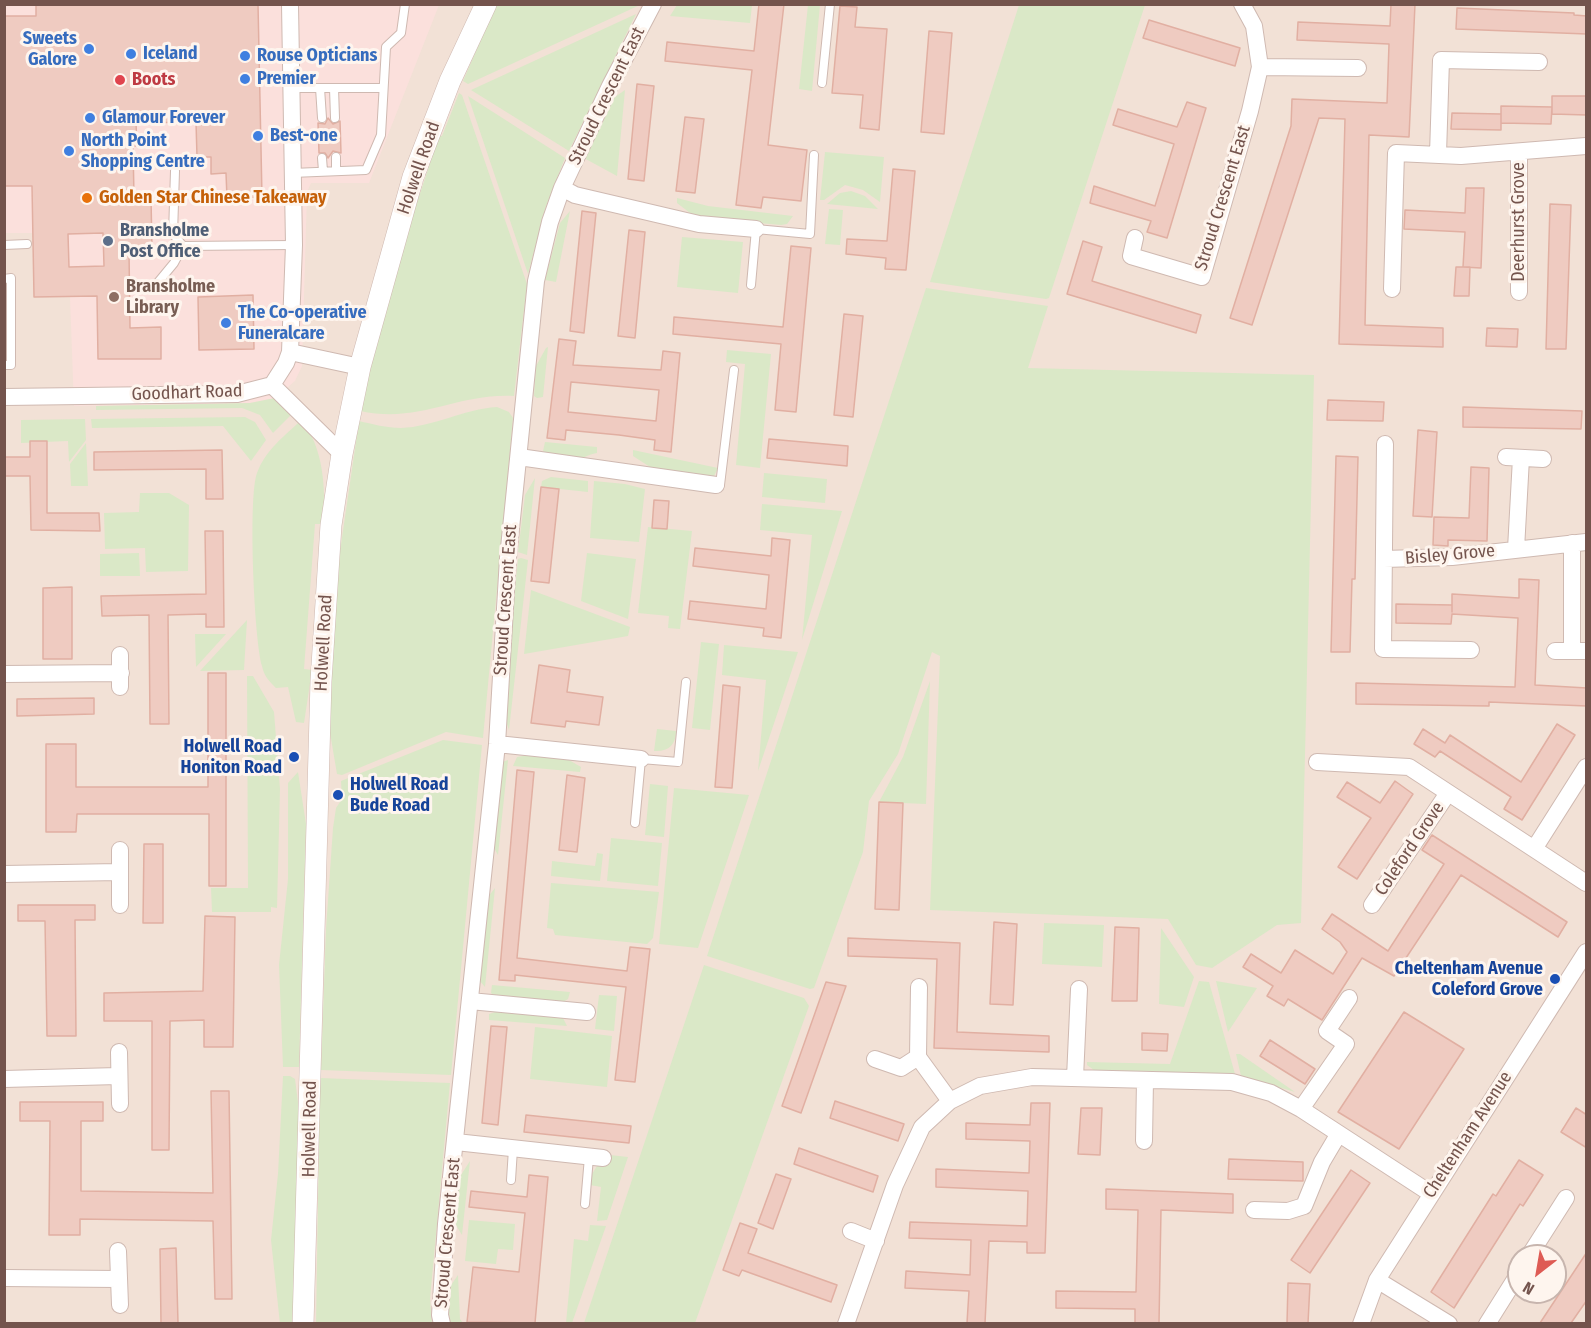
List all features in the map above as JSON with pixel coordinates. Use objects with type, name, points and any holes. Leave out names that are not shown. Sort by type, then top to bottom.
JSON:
[{"type":"street","points":[[290,4],[294,245],[290,351],[286,363],[272,385],[342,454]]},
{"type":"street","name":"Holwell Road","points":[[306,1318],[321,681],[331,525],[342,454],[360,367],[413,177],[450,81],[486,4]]},
{"type":"street","name":"Stroud Crescent East","points":[[442,1323],[440,1315],[446,1224],[497,744],[508,558],[536,281],[550,222],[562,188],[610,86],[653,4]]},
{"type":"street","name":"Stroud Crescent East","points":[[1135,238],[1131,256],[1202,278],[1250,111],[1260,67],[1254,26],[1242,4]]},
{"type":"street","points":[[1438,154],[1441,60],[1539,62]]},
{"type":"street","points":[[1260,67],[1358,68]]},
{"type":"street","name":"Deerhurst Grove","points":[[1392,289],[1396,153],[1461,156],[1587,146]]},
{"type":"street","name":"Deerhurst Grove","points":[[1519,152],[1519,292]]},
{"type":"street","name":"Stroud Crescent East","points":[[562,188],[575,195],[699,224],[756,230]]},
{"type":"street","points":[[290,351],[360,367]]},
{"type":"street","name":"Goodhart Road","points":[[4,397],[237,394],[272,385]]},
{"type":"street","name":"Bisley Grove","points":[[1385,444],[1383,649],[1471,650]]},
{"type":"street","points":[[519,457],[721,485]]},
{"type":"street","name":"Bisley Grove","points":[[1516,549],[1514,458],[1543,459]]},
{"type":"street","name":"Bisley Grove","points":[[1384,559],[1432,559],[1579,542],[1579,651],[1555,651]]},
{"type":"street","points":[[4,674],[121,680],[120,655]]},
{"type":"street","points":[[497,744],[641,759]]},
{"type":"street","name":"Coleford Grove","points":[[1317,762],[1409,767],[1587,883]]},
{"type":"street","points":[[1534,849],[1587,767]]},
{"type":"street","name":"Coleford Grove","points":[[1372,905],[1448,793]]},
{"type":"street","points":[[120,850],[120,905]]},
{"type":"street","points":[[4,874],[119,872]]},
{"type":"street","name":"Cheltenham Avenue","points":[[1361,1323],[1377,1280],[1430,1193],[1587,952]]},
{"type":"street","points":[[919,987],[918,1057],[950,1101]]},
{"type":"street","points":[[1076,1078],[1079,989]]},
{"type":"street","points":[[1301,1109],[1346,1044],[1327,1031],[1348,998]]},
{"type":"street","points":[[470,1001],[587,1012]]},
{"type":"street","points":[[119,1052],[120,1104]]},
{"type":"street","points":[[876,1059],[901,1068],[918,1057]]},
{"type":"street","points":[[4,1079],[118,1076]]},
{"type":"street","points":[[846,1323],[895,1185],[922,1127],[950,1101],[980,1086],[1032,1077],[1232,1082],[1271,1093],[1301,1109],[1430,1193]]},
{"type":"street","points":[[1144,1141],[1145,1080]]},
{"type":"street","points":[[1254,1210],[1288,1211],[1304,1206],[1322,1162],[1338,1135]]},
{"type":"street","name":"Stroud Crescent East","points":[[456,1142],[596,1158]]},
{"type":"street","points":[[1537,1244],[1566,1198]]},
{"type":"street","points":[[851,1231],[876,1241]]},
{"type":"street","points":[[118,1251],[120,1305]]},
{"type":"street","points":[[4,1278],[118,1279]]},
{"type":"street","points":[[1377,1280],[1449,1323]]},
{"type":"street","points":[[1487,1323],[1507,1292]]},
{"type":"lane","points":[[292,172],[366,170],[381,135],[381,88],[386,47],[401,33],[405,4]]},
{"type":"lane","points":[[822,83],[830,4]]},
{"type":"lane","points":[[291,88],[381,88]]},
{"type":"lane","points":[[320,88],[322,118]]},
{"type":"lane","points":[[334,88],[335,118]]},
{"type":"lane","name":"Stroud Crescent East","points":[[756,230],[810,234],[814,155]]},
{"type":"lane","points":[[336,157],[336,171]]},
{"type":"lane","points":[[322,158],[323,171]]},
{"type":"lane","points":[[175,171],[173,234],[183,246]]},
{"type":"lane","points":[[751,285],[756,230]]},
{"type":"lane","points":[[4,244],[27,244]]},
{"type":"lane","points":[[183,246],[294,245]]},
{"type":"lane","points":[[155,286],[174,263],[183,246]]},
{"type":"lane","points":[[4,279],[12,278],[11,365],[4,365]]},
{"type":"lane","points":[[721,485],[734,370]]},
{"type":"lane","points":[[634,824],[641,759],[678,762],[686,682]]},
{"type":"lane","points":[[511,1180],[513,1149]]},
{"type":"lane","points":[[585,1204],[596,1158]]},
{"type":"shaded area","name":"North Point Shopping Centre","points":[[4,5],[439,5],[369,183],[311,183],[307,192],[302,366],[295,381],[275,398],[250,403],[74,406],[70,297],[34,297],[33,233],[5,233]]},
{"type":"shaded area","points":[[5,5],[1586,5],[1586,1323],[5,1324]]},
{"type":"green space","points":[[496,5],[640,5],[468,84],[463,81]]},
{"type":"green space","points":[[677,5],[752,5],[750,23],[670,16]]},
{"type":"green space","points":[[808,5],[820,5],[812,91],[799,89]]},
{"type":"green space","points":[[1019,5],[1145,5],[1049,298],[1046,299],[930,282]]},
{"type":"green space","points":[[636,14],[569,151],[471,90]]},
{"type":"green space","points":[[625,90],[617,176],[582,157],[612,99]]},
{"type":"green space","points":[[459,93],[462,95],[527,284],[514,396],[474,399],[401,414],[360,411],[396,266],[439,136],[442,136]]},
{"type":"green space","points":[[468,96],[565,158],[546,206],[528,274]]},
{"type":"green space","points":[[825,152],[884,157],[880,202],[863,190],[845,185],[824,200],[820,200]]},
{"type":"green space","points":[[851,191],[865,196],[878,209],[827,204],[840,193]]},
{"type":"green space","points":[[677,198],[708,206],[793,216],[787,224],[781,225],[703,218],[694,216],[677,203]]},
{"type":"green space","points":[[829,209],[843,210],[840,245],[825,244]]},
{"type":"green space","points":[[570,211],[556,282],[545,280],[560,223]]},
{"type":"green space","points":[[682,237],[743,242],[738,293],[677,287]]},
{"type":"green space","points":[[926,288],[1048,306],[1028,368],[1314,375],[1301,923],[1277,925],[1212,968],[1196,965],[1168,919],[930,910],[940,656],[932,652],[898,754],[869,801],[863,852],[814,988],[810,989],[707,956]]},
{"type":"green space","points":[[548,347],[543,397],[537,398],[534,396],[536,366]]},
{"type":"green space","points":[[727,350],[771,354],[760,468],[736,465],[745,364],[726,362]]},
{"type":"green space","points":[[275,398],[293,413],[273,433],[260,415],[242,408],[96,410],[96,406],[250,403]]},
{"type":"green space","points":[[497,407],[509,412],[513,418],[483,738],[446,732],[342,775],[337,774],[329,727],[338,565],[359,421],[380,426],[413,427],[485,408]]},
{"type":"green space","points":[[245,417],[255,422],[266,440],[251,461],[223,426],[92,428],[91,419]]},
{"type":"green space","points":[[85,419],[86,440],[69,462],[68,441],[21,443],[21,420]]},
{"type":"green space","points":[[301,420],[315,443],[319,456],[324,497],[323,524],[315,524],[304,669],[312,670],[304,723],[296,722],[288,687],[276,688],[263,670],[259,651],[253,568],[253,509],[257,473],[270,450]]},
{"type":"green space","points":[[545,442],[597,447],[597,453],[578,459],[551,455],[543,451]]},
{"type":"green space","points":[[86,443],[88,486],[71,486],[70,464]]},
{"type":"green space","points":[[633,450],[718,468],[713,478],[703,480],[650,467],[633,456]]},
{"type":"green space","points":[[764,473],[827,479],[825,503],[762,497]]},
{"type":"green space","points":[[551,477],[588,481],[588,492],[541,487],[542,481]]},
{"type":"green space","points":[[535,478],[527,555],[518,552],[525,495]]},
{"type":"green space","points":[[594,481],[625,484],[645,489],[639,542],[590,538]]},
{"type":"green space","points":[[140,493],[169,493],[189,505],[188,571],[146,572],[145,548],[105,549],[104,513],[139,512]]},
{"type":"green space","points":[[762,504],[842,511],[802,640],[812,535],[760,530]]},
{"type":"green space","points":[[648,527],[692,531],[680,629],[668,628],[669,616],[638,613]]},
{"type":"green space","points":[[139,553],[140,576],[100,576],[100,554]]},
{"type":"green space","points":[[587,553],[636,559],[628,619],[581,601]]},
{"type":"green space","points":[[518,559],[528,560],[509,730],[502,709]]},
{"type":"green space","points":[[531,590],[630,627],[628,636],[524,654]]},
{"type":"green space","points":[[247,620],[244,670],[200,671]]},
{"type":"green space","points":[[195,634],[226,634],[196,667]]},
{"type":"green space","points":[[701,642],[719,644],[710,730],[692,728]]},
{"type":"green space","points":[[724,645],[798,652],[758,771],[766,680],[722,675]]},
{"type":"green space","points":[[247,676],[253,676],[274,712],[280,789],[277,908],[271,907],[271,912],[212,912],[211,888],[248,888]]},
{"type":"green space","points":[[930,681],[926,804],[879,802],[903,757]]},
{"type":"green space","points":[[657,729],[676,731],[673,744],[667,749],[654,751]]},
{"type":"green space","points":[[443,740],[482,745],[451,1075],[321,1070],[326,929],[333,828],[336,808],[342,799],[341,781]]},
{"type":"green space","points":[[529,755],[569,760],[581,767],[580,772],[513,766],[517,757]]},
{"type":"green space","points":[[508,760],[498,855],[490,841],[502,762]]},
{"type":"green space","points":[[298,772],[306,824],[299,1067],[283,1067],[279,965],[288,879],[288,783]]},
{"type":"green space","points":[[650,784],[668,786],[664,837],[645,835]]},
{"type":"green space","points":[[674,788],[749,795],[698,948],[659,944]]},
{"type":"green space","points":[[611,838],[662,843],[658,886],[607,881]]},
{"type":"green space","points":[[597,853],[603,854],[600,881],[551,876],[552,861],[595,866]]},
{"type":"green space","points":[[551,883],[659,892],[653,938],[647,944],[555,935],[553,929],[547,928]]},
{"type":"green space","points":[[495,888],[485,987],[480,981],[484,902]]},
{"type":"green space","points":[[1044,923],[1104,925],[1102,967],[1042,964]]},
{"type":"green space","points":[[1161,928],[1194,977],[1184,1007],[1159,1004]]},
{"type":"green space","points":[[704,965],[804,998],[809,1006],[695,1323],[584,1323]]},
{"type":"green space","points":[[1199,981],[1209,982],[1235,1074],[1094,1070],[1087,1065],[1087,1062],[1170,1064]]},
{"type":"green space","points":[[1216,981],[1257,988],[1228,1032]]},
{"type":"green space","points":[[492,985],[570,992],[568,999],[561,1003],[495,996],[491,993]]},
{"type":"green space","points":[[599,995],[617,996],[614,1031],[595,1029]]},
{"type":"green space","points":[[498,1011],[563,1018],[567,1026],[489,1020],[489,1014]]},
{"type":"green space","points":[[535,1027],[612,1036],[607,1087],[530,1079]]},
{"type":"green space","points":[[1236,1054],[1240,1054],[1295,1092],[1241,1076]]},
{"type":"green space","points":[[283,1076],[295,1079],[299,1110],[293,1323],[280,1324],[271,1240],[278,1174]]},
{"type":"green space","points":[[320,1078],[450,1083],[430,1299],[432,1323],[316,1323]]},
{"type":"green space","points":[[610,1155],[628,1157],[607,1220],[597,1221],[601,1187],[590,1185],[592,1174],[597,1166],[608,1165]]},
{"type":"green space","points":[[470,1161],[462,1235],[454,1222],[459,1178]]},
{"type":"green space","points":[[469,1220],[515,1224],[513,1250],[498,1249],[496,1264],[465,1261]]},
{"type":"green space","points":[[590,1225],[606,1226],[572,1323],[566,1323],[574,1239],[588,1241]]},
{"type":"green space","points":[[458,1275],[460,1319],[463,1323],[450,1323],[447,1291]]},
{"type":"building","name":"North Point Shopping Centre","points":[[36,4],[258,4],[262,197],[227,198],[226,173],[211,174],[211,157],[197,157],[196,122],[136,123],[137,146],[133,146],[134,197],[151,197],[152,251],[129,251],[130,328],[161,327],[161,359],[98,359],[97,296],[34,297],[32,186],[4,186],[4,16],[36,16]],"holes":[[[103,233],[104,266],[69,267],[68,234]]]},
{"type":"building","points":[[759,4],[784,4],[768,145],[807,150],[801,201],[763,197],[761,208],[736,205],[752,70],[665,61],[667,42],[754,51]]},
{"type":"building","points":[[1391,4],[1415,4],[1409,137],[1369,135],[1365,325],[1443,328],[1443,347],[1339,344],[1345,119],[1319,118],[1252,325],[1230,318],[1291,126],[1292,99],[1387,103],[1389,44],[1297,40],[1298,22],[1390,26]]},
{"type":"building","points":[[840,6],[857,7],[855,27],[887,29],[879,130],[860,128],[863,95],[832,93]]},
{"type":"building","points":[[1457,8],[1574,13],[1574,15],[1587,16],[1587,34],[1456,29]]},
{"type":"building","points":[[1149,20],[1240,48],[1235,66],[1143,38]]},
{"type":"building","points":[[929,31],[952,33],[944,134],[921,132]]},
{"type":"building","points":[[637,84],[654,86],[644,181],[628,179]]},
{"type":"building","points":[[1552,96],[1587,96],[1587,115],[1552,114]]},
{"type":"building","points":[[1187,102],[1206,108],[1167,238],[1147,232],[1151,221],[1090,203],[1094,186],[1155,206],[1174,144],[1113,125],[1118,109],[1177,127]]},
{"type":"building","points":[[1501,106],[1552,107],[1551,124],[1501,123],[1501,130],[1451,129],[1452,113],[1501,114]]},
{"type":"building","points":[[685,117],[704,119],[695,193],[676,191]]},
{"type":"building","points":[[328,118],[333,124],[340,121],[341,153],[333,151],[328,158],[325,153],[319,153],[318,123],[325,124]]},
{"type":"building","points":[[893,169],[915,171],[906,270],[885,269],[886,258],[846,254],[847,239],[887,241]]},
{"type":"building","points":[[1466,188],[1484,188],[1481,268],[1463,267],[1465,232],[1404,229],[1405,210],[1465,213]]},
{"type":"building","points":[[1550,204],[1571,205],[1566,349],[1546,349]]},
{"type":"building","points":[[582,211],[596,213],[584,333],[570,331]]},
{"type":"building","points":[[629,230],[645,232],[635,338],[618,336]]},
{"type":"building","points":[[1083,241],[1102,247],[1092,281],[1201,315],[1196,333],[1067,294]]},
{"type":"building","points":[[791,246],[811,248],[796,412],[775,410],[781,344],[673,334],[674,317],[783,327]]},
{"type":"building","points":[[1456,267],[1470,267],[1469,296],[1454,296]]},
{"type":"building","name":"The Co-operative Funeralcare","points":[[253,295],[254,349],[199,350],[198,297]]},
{"type":"building","points":[[844,314],[863,316],[853,417],[834,415]]},
{"type":"building","points":[[1487,328],[1518,329],[1517,347],[1486,346]]},
{"type":"building","points":[[559,339],[576,341],[573,365],[661,370],[663,351],[680,353],[671,452],[654,450],[655,440],[619,435],[566,430],[565,440],[547,438]],"holes":[[[571,382],[659,390],[656,421],[568,412]]]},
{"type":"building","points":[[1328,400],[1384,402],[1383,421],[1327,420]]},
{"type":"building","points":[[1463,407],[1582,411],[1581,429],[1463,427]]},
{"type":"building","points":[[1418,430],[1437,432],[1432,517],[1413,516]]},
{"type":"building","points":[[769,439],[848,446],[847,466],[767,458]]},
{"type":"building","points":[[30,441],[47,441],[47,513],[99,513],[100,531],[31,530],[30,476],[4,476],[4,457],[30,457]]},
{"type":"building","points":[[222,450],[223,499],[206,499],[206,469],[94,470],[94,452]]},
{"type":"building","points":[[1336,456],[1358,457],[1355,579],[1352,579],[1350,652],[1331,652]]},
{"type":"building","points":[[1471,467],[1489,468],[1487,541],[1448,540],[1448,546],[1433,545],[1434,517],[1469,518]]},
{"type":"building","points":[[541,487],[559,489],[549,583],[531,581]]},
{"type":"building","points":[[654,500],[669,501],[667,529],[652,528]]},
{"type":"building","points":[[205,531],[223,531],[224,627],[206,627],[206,614],[168,615],[169,724],[150,724],[149,615],[102,616],[101,596],[206,594]]},
{"type":"building","points":[[772,538],[790,540],[781,638],[763,636],[764,628],[688,619],[690,601],[766,609],[769,575],[693,566],[695,548],[771,556]]},
{"type":"building","points":[[1519,579],[1539,580],[1535,685],[1587,688],[1587,706],[1489,702],[1489,706],[1356,704],[1356,683],[1515,687],[1518,618],[1452,614],[1451,624],[1396,623],[1396,604],[1452,605],[1452,594],[1519,598]]},
{"type":"building","points":[[72,587],[72,659],[43,659],[43,588]]},
{"type":"building","points":[[539,665],[570,670],[567,692],[603,697],[599,725],[566,721],[565,727],[531,723]]},
{"type":"building","points":[[208,673],[226,673],[226,886],[209,886],[209,814],[77,814],[76,832],[46,832],[46,744],[76,744],[76,787],[208,787]]},
{"type":"building","points":[[723,685],[740,687],[732,788],[715,787]]},
{"type":"building","points":[[94,698],[94,714],[17,716],[17,699]]},
{"type":"building","points":[[1557,724],[1575,735],[1522,820],[1504,809],[1511,797],[1440,751],[1435,757],[1414,744],[1423,729],[1445,743],[1450,735],[1521,782]]},
{"type":"building","points":[[517,770],[534,772],[517,958],[627,971],[630,947],[650,949],[635,1082],[615,1080],[626,987],[515,975],[515,981],[499,980]]},
{"type":"building","points":[[567,775],[585,778],[577,852],[559,850]]},
{"type":"building","points":[[1395,781],[1413,794],[1357,879],[1338,867],[1371,818],[1337,797],[1347,782],[1380,803]]},
{"type":"building","points":[[879,802],[903,803],[899,910],[875,909]]},
{"type":"building","points":[[1432,835],[1567,922],[1558,937],[1461,875],[1394,976],[1362,958],[1322,1020],[1288,999],[1284,1006],[1267,996],[1273,986],[1243,967],[1251,954],[1281,973],[1295,950],[1333,974],[1347,952],[1340,942],[1322,929],[1332,914],[1388,951],[1444,864],[1422,850]]},
{"type":"building","points":[[144,844],[163,844],[163,923],[143,923]]},
{"type":"building","points":[[18,905],[95,905],[95,920],[75,920],[76,1036],[47,1036],[45,921],[18,921]]},
{"type":"building","points":[[205,916],[235,917],[233,1047],[204,1047],[204,1020],[170,1021],[169,1150],[152,1150],[152,1021],[104,1021],[104,993],[203,991]]},
{"type":"building","points":[[994,922],[1017,924],[1013,1005],[990,1004]]},
{"type":"building","points":[[1115,927],[1139,928],[1137,1001],[1112,1001]]},
{"type":"building","points":[[848,938],[960,943],[957,1032],[1049,1036],[1049,1052],[934,1048],[937,959],[848,956]]},
{"type":"building","points":[[826,982],[846,986],[801,1113],[782,1106]]},
{"type":"building","points":[[1404,1012],[1464,1049],[1399,1149],[1338,1112]]},
{"type":"building","points":[[491,1026],[507,1027],[498,1125],[482,1123]]},
{"type":"building","points":[[1142,1033],[1168,1034],[1167,1051],[1142,1050]]},
{"type":"building","points":[[1270,1040],[1315,1069],[1305,1084],[1260,1056]]},
{"type":"building","points":[[211,1091],[229,1091],[232,1299],[215,1299],[213,1221],[80,1219],[80,1235],[49,1235],[50,1121],[20,1121],[20,1102],[103,1102],[103,1121],[81,1121],[81,1191],[213,1193]]},
{"type":"building","points":[[835,1101],[904,1124],[898,1141],[830,1118]]},
{"type":"building","points":[[1031,1103],[1050,1103],[1045,1253],[1027,1253],[1027,1242],[989,1241],[985,1323],[967,1323],[969,1291],[905,1288],[906,1271],[970,1275],[971,1240],[909,1238],[910,1222],[1027,1226],[1028,1191],[936,1187],[936,1169],[1029,1173],[1030,1141],[966,1139],[966,1123],[1030,1125]]},
{"type":"building","points":[[1081,1108],[1102,1108],[1100,1155],[1078,1154]]},
{"type":"building","points":[[1576,1108],[1587,1115],[1587,1148],[1561,1132]]},
{"type":"building","points":[[526,1115],[631,1126],[629,1143],[524,1132]]},
{"type":"building","points":[[799,1148],[878,1176],[873,1192],[794,1164]]},
{"type":"building","points":[[1229,1159],[1303,1162],[1303,1181],[1228,1179]]},
{"type":"building","points":[[1519,1160],[1543,1175],[1523,1206],[1520,1204],[1454,1308],[1431,1292],[1493,1194],[1496,1196]]},
{"type":"building","points":[[1351,1170],[1370,1183],[1310,1273],[1291,1260]]},
{"type":"building","points":[[776,1174],[791,1179],[773,1229],[758,1223]]},
{"type":"building","points":[[529,1175],[548,1177],[535,1323],[467,1322],[473,1267],[519,1272],[525,1213],[469,1207],[471,1191],[527,1197]]},
{"type":"building","points":[[1106,1189],[1233,1194],[1233,1213],[1161,1210],[1159,1323],[1135,1323],[1135,1309],[1056,1308],[1056,1291],[1136,1292],[1138,1210],[1106,1209]]},
{"type":"building","points":[[740,1223],[757,1229],[748,1253],[837,1285],[831,1302],[742,1270],[739,1276],[723,1270]]},
{"type":"building","points":[[176,1248],[178,1323],[161,1323],[160,1249]]},
{"type":"building","points":[[1587,1252],[1587,1300],[1571,1323],[1540,1323],[1553,1304],[1567,1304],[1567,1282]]},
{"type":"building","points":[[1288,1283],[1310,1284],[1308,1323],[1287,1323]]},
{"type":"place","name":"Sweets Galore","points":[[89,49]]},
{"type":"place","name":"Iceland","points":[[131,54]]},
{"type":"place","name":"Rouse Opticians","points":[[245,56]]},
{"type":"place","name":"Premier","points":[[245,79]]},
{"type":"place","name":"Boots","points":[[120,80]]},
{"type":"place","name":"Glamour Forever","points":[[90,118]]},
{"type":"place","name":"Best-one","points":[[258,136]]},
{"type":"place","name":"North Point Shopping Centre","points":[[69,151]]},
{"type":"place","name":"Golden Star Chinese Takeaway","points":[[87,198]]},
{"type":"place","name":"Bransholme Post Office","points":[[108,241]]},
{"type":"place","name":"Bransholme Library","points":[[114,297]]},
{"type":"place","name":"The Co-operative Funeralcare","points":[[226,323]]},
{"type":"place","name":"Holwell Road Honiton Road","points":[[294,757]]},
{"type":"place","name":"Holwell Road Bude Road","points":[[338,795]]},
{"type":"place","name":"Cheltenham Avenue Coleford Grove","points":[[1555,979]]}]
